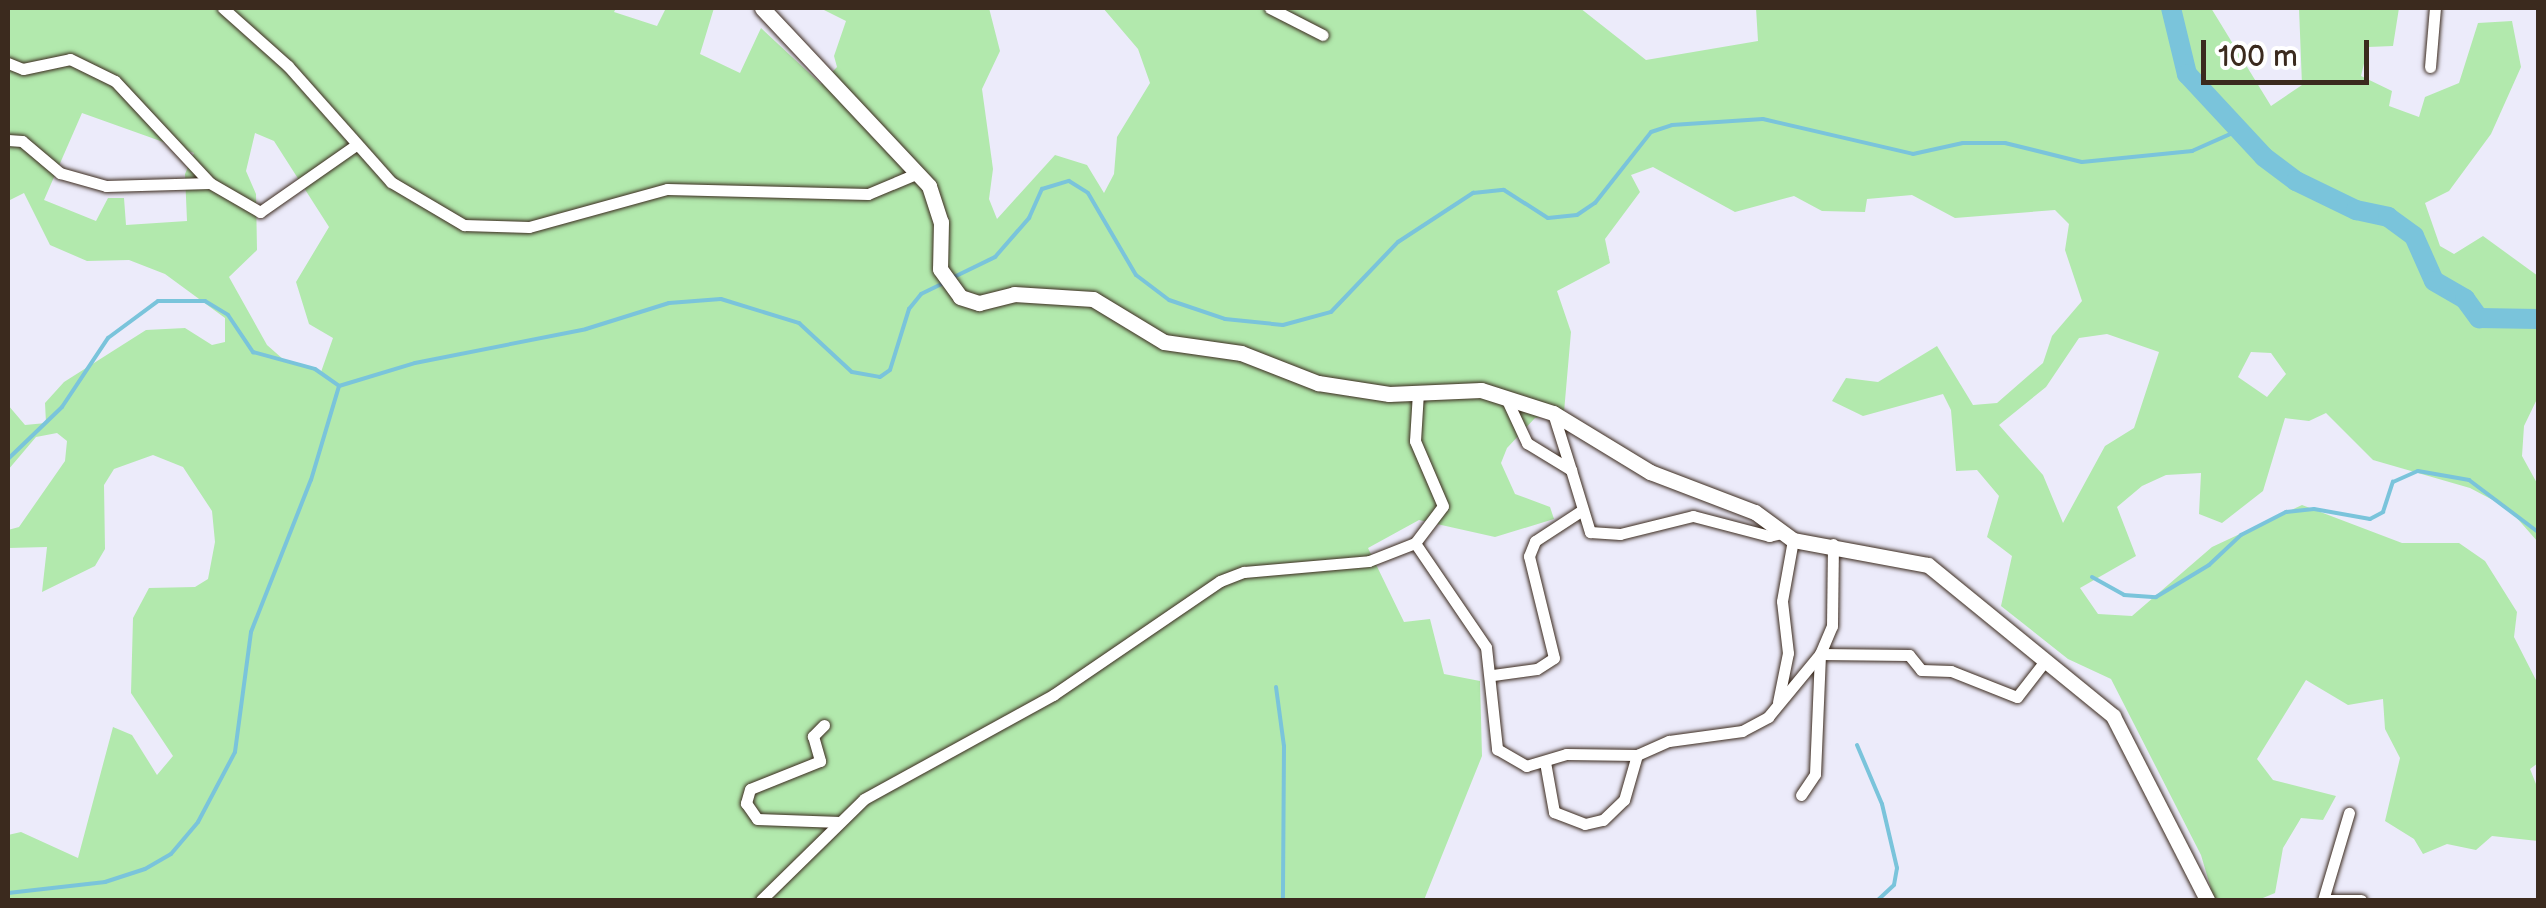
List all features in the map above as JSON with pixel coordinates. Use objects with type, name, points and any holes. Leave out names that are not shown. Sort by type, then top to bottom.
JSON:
[{"type":"street","points":[[223,8],[288,66],[356,145],[430,211],[464,225],[504,230],[667,189],[868,194],[918,173]]},
{"type":"street","points":[[762,8],[918,173],[938,208],[946,282],[979,303],[1014,294],[1093,300],[1164,342],[1242,352],[1318,384],[1389,394],[1456,387],[1506,398],[1554,413],[1633,463],[1745,508],[1787,536]]},
{"type":"street","points":[[1270,8],[1323,35]]},
{"type":"street","points":[[2430,67],[2435,8]]},
{"type":"street","points":[[8,63],[22,68],[70,59],[115,81],[210,183],[266,211],[356,145]]},
{"type":"street","points":[[8,140],[22,141],[48,168],[106,186],[210,183]]},
{"type":"street","points":[[761,900],[874,792],[1053,695],[1220,581],[1236,573],[1369,561],[1414,542],[1443,506],[1415,441],[1418,392]]},
{"type":"street","points":[[1506,398],[1526,443],[1571,470]]},
{"type":"street","points":[[1554,413],[1587,530],[1597,533],[1693,516],[1769,536],[1833,544],[1928,565],[2093,695],[2122,728],[2207,900]]},
{"type":"street","points":[[1493,675],[1537,669],[1554,658],[1530,556],[1535,541],[1581,511]]},
{"type":"street","points":[[1777,706],[1788,654],[1782,602],[1787,536]]},
{"type":"street","points":[[1414,542],[1482,639],[1493,675],[1501,756],[1526,766],[1566,754],[1637,755],[1669,741],[1742,731],[1777,706],[1820,654]]},
{"type":"street","points":[[1801,795],[1815,774],[1820,654],[1835,609],[1833,544]]},
{"type":"street","points":[[1820,654],[1909,655],[1921,670],[1952,671],[2017,697],[2045,661]]},
{"type":"street","points":[[824,725],[813,736],[820,760],[750,789],[746,803],[757,818],[840,822]]},
{"type":"street","points":[[1545,762],[1557,817],[1585,824],[1603,820],[1624,800],[1637,755]]},
{"type":"street","points":[[2349,813],[2324,900],[2361,900]]},
{"type":"green space","points":[[8,8],[616,8],[614,12],[657,26],[666,8],[714,8],[700,54],[740,73],[761,28],[821,84],[837,67],[834,56],[846,21],[820,8],[989,8],[1000,51],[982,89],[993,169],[989,199],[997,219],[1055,155],[1087,165],[1104,193],[1114,174],[1117,137],[1150,83],[1138,49],[1103,8],[1580,8],[1646,60],[1758,41],[1756,8],[2211,8],[2271,106],[2302,85],[2299,8],[2399,8],[2393,46],[2368,47],[2361,76],[2392,91],[2389,106],[2419,117],[2425,97],[2459,83],[2478,23],[2512,21],[2521,67],[2491,134],[2449,191],[2425,203],[2440,246],[2454,254],[2483,236],[2538,276],[2538,397],[2524,426],[2522,456],[2538,485],[2538,542],[2508,508],[2470,488],[2373,460],[2326,413],[2309,421],[2285,418],[2263,491],[2222,523],[2199,514],[2201,473],[2166,475],[2142,486],[2117,507],[2136,556],[2080,588],[2098,614],[2132,616],[2212,547],[2302,505],[2402,543],[2459,543],[2485,561],[2517,612],[2514,637],[2538,684],[2538,763],[2530,769],[2538,789],[2538,841],[2492,836],[2476,850],[2447,844],[2423,854],[2414,839],[2385,821],[2400,758],[2385,729],[2383,699],[2348,705],[2306,680],[2257,759],[2273,780],[2336,796],[2323,820],[2301,818],[2283,848],[2275,893],[2258,900],[2198,900],[2211,889],[2201,855],[2111,679],[2068,659],[2001,606],[2012,556],[1987,537],[1999,496],[1977,470],[1956,471],[1951,410],[1943,394],[1863,416],[1832,401],[1846,378],[1878,382],[1937,346],[1973,405],[1997,403],[2043,363],[2052,336],[2082,301],[2065,250],[2069,224],[2055,210],[1955,218],[1912,195],[1867,199],[1865,212],[1822,211],[1794,196],[1735,212],[1653,167],[1631,175],[1640,192],[1605,239],[1610,263],[1557,291],[1571,332],[1564,412],[1535,418],[1507,448],[1501,463],[1515,494],[1550,507],[1554,519],[1495,537],[1419,520],[1368,548],[1404,622],[1430,619],[1444,674],[1480,681],[1482,756],[1424,900],[8,900],[8,835],[21,832],[78,858],[113,727],[132,735],[157,775],[173,756],[131,693],[133,618],[149,588],[195,587],[208,579],[215,542],[212,511],[183,467],[153,455],[114,469],[104,485],[105,549],[95,566],[42,592],[47,547],[8,548],[8,530],[19,527],[65,461],[67,441],[57,433],[36,437],[8,470],[8,405],[25,425],[46,423],[45,403],[64,382],[146,330],[185,328],[212,345],[225,342],[225,318],[165,274],[129,260],[87,261],[50,245],[24,193],[8,201]],"holes":[[[82,113],[194,153],[185,174],[187,221],[126,225],[124,198],[108,198],[96,221],[44,200]],[[255,133],[274,141],[329,227],[296,282],[309,324],[333,338],[321,372],[284,360],[267,345],[229,277],[257,250],[256,194],[246,171]],[[2107,334],[2159,352],[2134,428],[2105,446],[2063,523],[2043,475],[1999,425],[2046,387],[2079,338]],[[2251,352],[2271,353],[2286,374],[2267,397],[2238,377]]]},
{"type":"waterway","points":[[2171,8],[2187,74],[2264,157],[2296,181],[2356,210],[2388,217],[2414,236],[2434,281],[2465,299],[2479,318],[2538,319]]},
{"type":"waterway","points":[[954,277],[995,257],[1029,218],[1042,189],[1069,181],[1088,193],[1136,275],[1169,300],[1225,319],[1283,325],[1331,312],[1398,242],[1473,193],[1504,190],[1548,218],[1577,215],[1595,203],[1651,132],[1672,125],[1763,119],[1913,154],[1963,143],[2005,143],[2082,162],[2192,151],[2237,131]]},
{"type":"waterway","points":[[8,893],[105,882],[145,869],[171,854],[198,822],[235,752],[251,632],[311,480],[339,386],[415,363],[586,329],[669,303],[721,299],[799,323],[852,372],[880,377],[890,370],[909,309],[921,294],[946,282]]},
{"type":"waterway","points":[[8,459],[62,407],[108,338],[158,301],[205,301],[228,315],[253,352],[315,369],[339,386]]},
{"type":"waterway","points":[[2092,577],[2124,595],[2156,597],[2209,565],[2241,535],[2286,512],[2314,509],[2370,519],[2383,512],[2393,482],[2418,471],[2469,480],[2538,532]]},
{"type":"waterway","points":[[1276,687],[1284,746],[1283,900]]},
{"type":"waterway","points":[[1857,745],[1882,804],[1897,868],[1894,885],[1878,900]]}]
